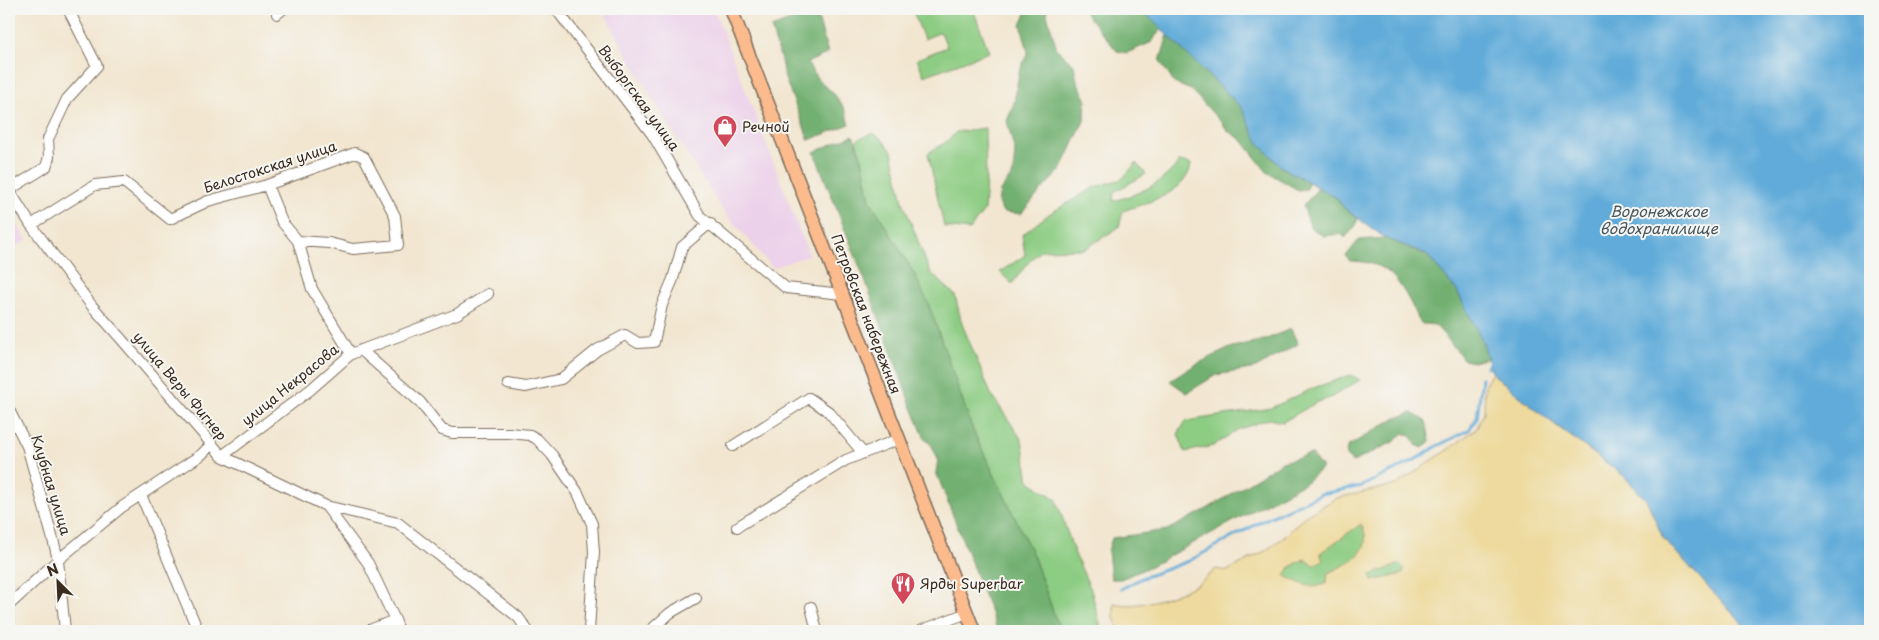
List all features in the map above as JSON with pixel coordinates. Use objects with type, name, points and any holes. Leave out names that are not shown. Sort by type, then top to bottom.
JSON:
[{"type":"main road","name":"Петровская набережная","points":[[731,9],[974,631]]},
{"type":"street","points":[[9,190],[46,167],[49,157],[48,139],[67,99],[97,66],[68,9]]},
{"type":"street","name":"Выборгская улица","points":[[556,9],[652,134],[700,216],[786,288],[842,294]]},
{"type":"street","name":"Белостокская улица","points":[[31,225],[95,185],[124,182],[170,219],[208,201],[266,185],[355,153],[364,157],[394,216],[398,245],[353,249],[329,243],[298,241]]},
{"type":"street","points":[[266,185],[282,222],[298,241],[312,288],[356,352],[420,402],[442,430],[452,433],[530,435],[537,439],[552,455],[578,493],[592,524],[594,552],[589,631]]},
{"type":"street","name":"улица Веры Фигнер","points":[[9,190],[31,225],[92,306],[222,456],[326,506],[398,523],[518,617],[528,631]]},
{"type":"street","points":[[508,384],[526,387],[561,379],[597,350],[625,335],[638,342],[654,342],[662,305],[673,279],[682,247],[710,224]]},
{"type":"street","name":"улица Некрасова","points":[[222,456],[310,390],[356,352],[458,314],[488,294]]},
{"type":"street","points":[[733,446],[809,398],[829,412],[863,453]]},
{"type":"street","name":"Клубная улица","points":[[9,410],[27,446],[58,560],[65,631]]},
{"type":"street","points":[[737,527],[846,460],[899,439]]},
{"type":"street","points":[[9,605],[58,560],[122,507],[201,455],[211,445]]},
{"type":"street","points":[[141,495],[198,631]]},
{"type":"street","points":[[326,506],[368,563],[399,631]]},
{"type":"street","points":[[650,631],[670,613],[696,598]]},
{"type":"street","points":[[811,607],[817,631]]},
{"type":"street","points":[[920,631],[967,613]]},
{"type":"street","points":[[367,631],[395,620]]},
{"type":"shaded area","name":"Речной","points":[[602,9],[714,9],[809,255],[773,268],[721,208],[649,93]]},
{"type":"shaded area","points":[[9,211],[27,240],[9,251]]},
{"type":"green space","points":[[912,9],[973,9],[989,52],[924,76],[917,59],[947,47],[941,32],[924,39]]},
{"type":"green space","points":[[1028,9],[1048,9],[1047,14],[1057,49],[1074,65],[1077,81],[1086,98],[1085,119],[1061,170],[1021,214],[1003,212],[998,203],[1000,191],[1013,174],[1015,152],[1007,121],[1014,103],[1019,73],[1028,52],[1021,24]]},
{"type":"green space","points":[[1082,9],[1141,9],[1161,28],[1152,42],[1127,53],[1117,51]]},
{"type":"green space","points":[[816,11],[828,53],[807,63],[817,78],[835,95],[845,110],[850,124],[809,140],[784,76],[771,28]]},
{"type":"green space","points":[[1168,35],[1241,107],[1258,142],[1280,166],[1308,182],[1307,189],[1298,190],[1267,172],[1241,139],[1228,131],[1191,90],[1174,83],[1160,61]]},
{"type":"green space","points":[[985,128],[986,179],[984,211],[969,230],[944,227],[928,153],[946,142],[956,132]]},
{"type":"green space","points":[[873,133],[882,139],[892,151],[903,202],[930,272],[955,295],[962,324],[991,394],[1022,440],[1029,481],[1056,499],[1074,552],[1091,590],[1102,631],[1060,631],[1033,555],[974,433],[915,275],[870,200],[862,159],[856,141]]},
{"type":"green space","points":[[853,135],[862,159],[870,200],[915,275],[929,305],[974,433],[1033,555],[1060,631],[998,631],[936,472],[938,459],[932,446],[925,439],[910,403],[865,280],[814,152]]},
{"type":"green space","points":[[1180,161],[1191,164],[1188,174],[1182,183],[1174,190],[1154,200],[1123,211],[1119,227],[1085,249],[1041,250],[1027,264],[1012,284],[1000,272],[1025,255],[1022,235],[1049,214],[1095,187],[1122,179],[1136,163],[1146,174],[1114,192],[1113,201],[1150,187],[1165,176]]},
{"type":"green space","points":[[1318,188],[1337,198],[1344,208],[1358,218],[1355,227],[1345,238],[1341,234],[1324,236],[1311,228],[1303,206]]},
{"type":"green space","points":[[1385,238],[1426,254],[1457,291],[1482,340],[1488,358],[1473,362],[1464,360],[1437,327],[1422,324],[1398,282],[1386,270],[1371,264],[1350,261],[1346,256],[1359,240]]},
{"type":"green space","points":[[1291,329],[1298,344],[1256,368],[1216,375],[1187,393],[1170,381],[1195,365],[1232,347],[1264,340]]},
{"type":"green space","points":[[1351,375],[1360,380],[1283,422],[1269,419],[1237,430],[1213,446],[1185,452],[1178,434],[1186,421],[1271,408],[1316,387]]},
{"type":"green space","points":[[1412,413],[1426,421],[1430,441],[1423,448],[1416,445],[1413,438],[1404,433],[1395,441],[1353,462],[1346,456],[1347,447],[1395,418]]},
{"type":"green space","points":[[1311,454],[1322,468],[1306,482],[1149,567],[1121,579],[1111,579],[1108,551],[1112,538],[1167,530],[1207,509],[1282,462]]},
{"type":"green space","points":[[1361,524],[1366,535],[1364,549],[1354,559],[1328,573],[1327,583],[1310,586],[1284,576],[1292,567],[1300,562],[1322,560],[1320,553]]},
{"type":"green space","points":[[1400,564],[1404,568],[1403,574],[1372,582],[1371,575]]},
{"type":"sand","points":[[1492,373],[1546,418],[1624,476],[1647,501],[1663,538],[1749,631],[1119,631],[1114,617],[1114,603],[1134,605],[1179,593],[1198,584],[1216,569],[1227,571],[1265,551],[1284,537],[1305,516],[1337,498],[1396,485],[1477,428],[1484,412],[1485,384]],"holes":[[[1361,524],[1365,533],[1363,549],[1345,565],[1328,573],[1327,583],[1310,586],[1285,576],[1290,567],[1304,559],[1314,565],[1323,560],[1320,553]],[[1400,564],[1404,568],[1403,574],[1372,581],[1371,575]]]},
{"type":"water","name":"Воронежское водохранилище","points":[[1141,9],[1870,9],[1870,631],[1749,631],[1663,538],[1647,501],[1624,476],[1546,418],[1492,373],[1482,340],[1457,291],[1426,254],[1385,238],[1344,208],[1337,198],[1280,166],[1258,142],[1241,107]]},
{"type":"waterway","points":[[1487,367],[1491,359]]},
{"type":"waterway","points":[[1121,589],[1142,578],[1189,561],[1262,521],[1321,494],[1362,486],[1410,463],[1439,445],[1469,430],[1477,418],[1482,378]]},
{"type":"place","name":"Речной","points":[[725,148]]},
{"type":"place","name":"Ярды Superbar","points":[[903,605]]}]
